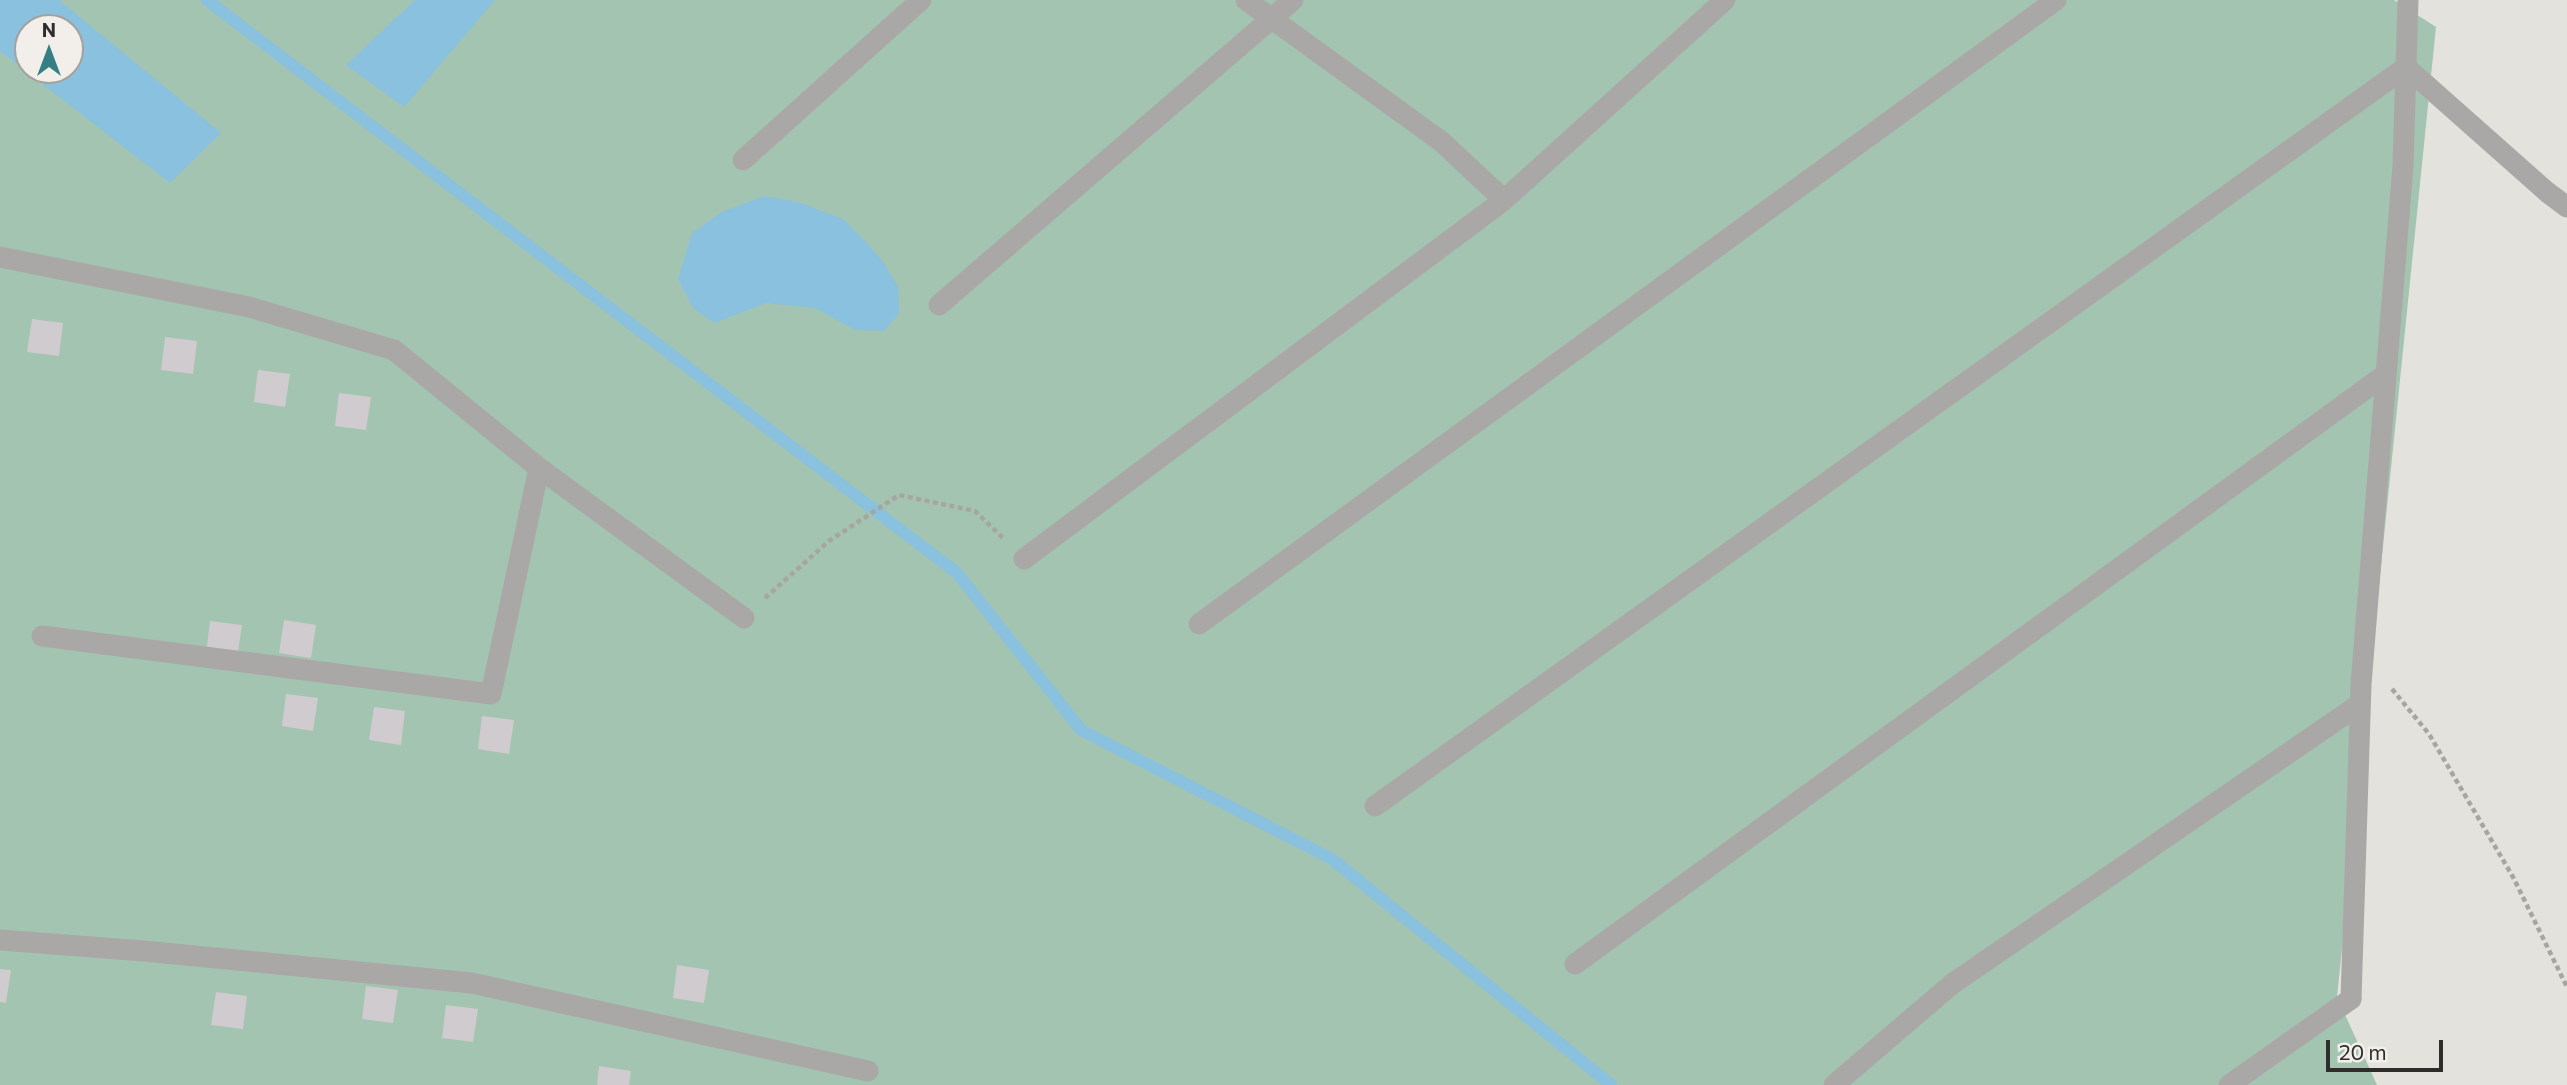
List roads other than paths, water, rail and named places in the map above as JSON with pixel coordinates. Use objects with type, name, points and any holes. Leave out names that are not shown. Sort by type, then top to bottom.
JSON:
[{"type":"street","points":[[743,160],[921,0]]},
{"type":"street","points":[[1246,0],[1442,142],[1504,200]]},
{"type":"street","points":[[939,305],[1293,0]]},
{"type":"street","points":[[1024,559],[1504,200],[1725,0]]},
{"type":"street","points":[[1199,624],[2056,0]]},
{"type":"street","points":[[2230,1085],[2351,999],[2360,704],[2403,166],[2408,0]]},
{"type":"street","points":[[2406,67],[2567,207]]},
{"type":"street","points":[[1375,806],[2406,67]]},
{"type":"street","points":[[0,257],[249,307],[394,350],[539,468],[744,618]]},
{"type":"street","points":[[1575,964],[2386,374]]},
{"type":"street","points":[[42,636],[491,694],[539,468]]},
{"type":"street","points":[[1833,1085],[1952,984],[2360,704]]},
{"type":"street","points":[[0,940],[144,951],[472,983],[868,1071]]},
{"type":"water","points":[[0,0],[59,0],[76,14],[14,14],[14,62],[0,51]]},
{"type":"water","points":[[415,0],[495,0],[404,107],[346,65]]},
{"type":"water","points":[[84,21],[221,133],[170,183],[42,84],[84,84]]},
{"type":"water","points":[[764,196],[798,202],[843,219],[864,240],[884,263],[898,287],[899,313],[884,331],[855,330],[815,308],[766,303],[714,323],[693,308],[678,279],[692,233],[722,212]]},
{"type":"waterway","points":[[207,0],[957,573],[1081,730],[1332,859],[1611,1085]]}]
